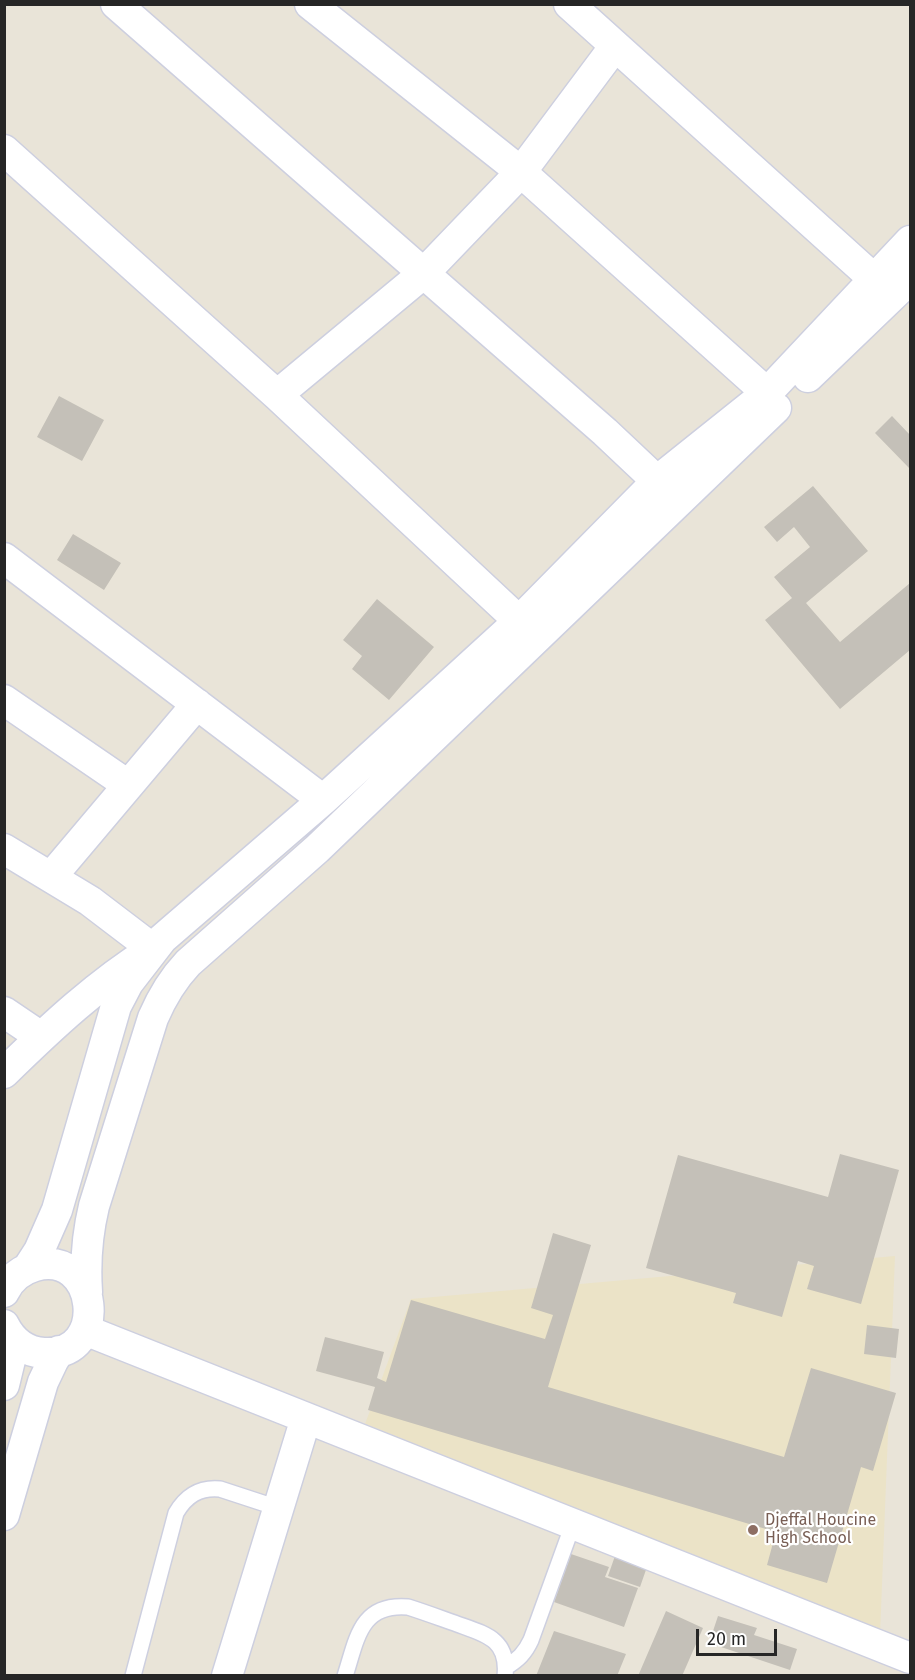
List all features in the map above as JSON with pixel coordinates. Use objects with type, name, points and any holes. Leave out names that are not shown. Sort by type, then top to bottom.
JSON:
[{"type":"street","points":[[116,4],[605,432],[657,481]]},
{"type":"street","points":[[310,4],[521,172],[767,393]]},
{"type":"street","points":[[569,4],[874,279]]},
{"type":"street","points":[[277,395],[424,273],[521,172],[615,46]]},
{"type":"street","points":[[4,150],[277,395],[519,621]]},
{"type":"street","points":[[4,1292],[13,1279],[28,1268],[39,1251],[57,1210],[116,1006],[128,983],[153,949],[184,919],[323,800],[519,621],[657,481],[767,393],[910,241]]},
{"type":"street","points":[[7,1330],[20,1345],[32,1351],[46,1353],[60,1351],[70,1346],[85,1330],[90,1311],[87,1292],[86,1247],[94,1206],[153,1018],[173,980],[188,963],[326,840],[910,279]]},
{"type":"street","points":[[4,558],[323,800]]},
{"type":"street","points":[[4,700],[128,785]]},
{"type":"street","points":[[51,877],[197,704]]},
{"type":"street","points":[[4,849],[90,901],[153,949]]},
{"type":"street","points":[[4,1074],[41,1037],[106,980],[153,949]]},
{"type":"street","points":[[4,1012],[41,1037]]},
{"type":"street","points":[[28,1268],[39,1265],[62,1268],[73,1274],[87,1292]]},
{"type":"street","points":[[4,1385],[11,1356],[7,1330]]},
{"type":"street","points":[[85,1330],[910,1658]]},
{"type":"street","points":[[4,1515],[43,1382],[52,1361],[60,1351]]},
{"type":"street","points":[[227,1676],[306,1418]]},
{"type":"lane","points":[[133,1676],[176,1513],[182,1503],[190,1495],[210,1488],[220,1489],[278,1508]]},
{"type":"lane","points":[[505,1671],[517,1661],[531,1640],[573,1524]]},
{"type":"lane","points":[[345,1676],[360,1630],[367,1619],[377,1611],[397,1606],[408,1606],[485,1633],[501,1648],[505,1657],[505,1671]]},
{"type":"shaded area","name":"Djeffal Houcine High School","points":[[895,1256],[880,1635],[365,1424],[411,1299]]},
{"type":"building","points":[[59,396],[104,420],[82,461],[37,437]]},
{"type":"building","points":[[892,416],[910,435],[910,469],[875,433]]},
{"type":"building","points":[[813,486],[868,551],[806,603],[840,642],[910,583],[910,650],[840,709],[765,620],[792,598],[774,577],[810,547],[794,527],[777,542],[764,527]]},
{"type":"building","points":[[73,534],[121,563],[104,590],[57,560]]},
{"type":"building","points":[[377,599],[434,647],[389,700],[352,669],[362,656],[343,640]]},
{"type":"building","points":[[840,1154],[899,1170],[861,1304],[807,1289],[814,1266],[798,1261],[782,1317],[733,1303],[736,1293],[646,1268],[678,1155],[828,1197]]},
{"type":"building","points":[[553,1233],[591,1245],[548,1387],[784,1457],[811,1368],[896,1393],[873,1471],[861,1467],[827,1583],[767,1565],[776,1532],[368,1410],[375,1387],[316,1371],[325,1337],[384,1352],[377,1378],[386,1382],[411,1300],[545,1339],[553,1315],[531,1308]]},
{"type":"building","points":[[867,1325],[899,1329],[896,1358],[864,1354]]},
{"type":"building","points":[[616,1553],[648,1564],[640,1587],[608,1576]]},
{"type":"building","points":[[571,1554],[609,1567],[605,1577],[638,1588],[624,1627],[554,1602]]},
{"type":"building","points":[[666,1611],[703,1628],[682,1676],[638,1676]]},
{"type":"building","points":[[718,1616],[757,1628],[754,1635],[797,1649],[790,1670],[709,1643]]},
{"type":"building","points":[[554,1631],[626,1654],[617,1676],[536,1676]]},
{"type":"place","name":"Djeffal Houcine High School","points":[[753,1530]]}]
